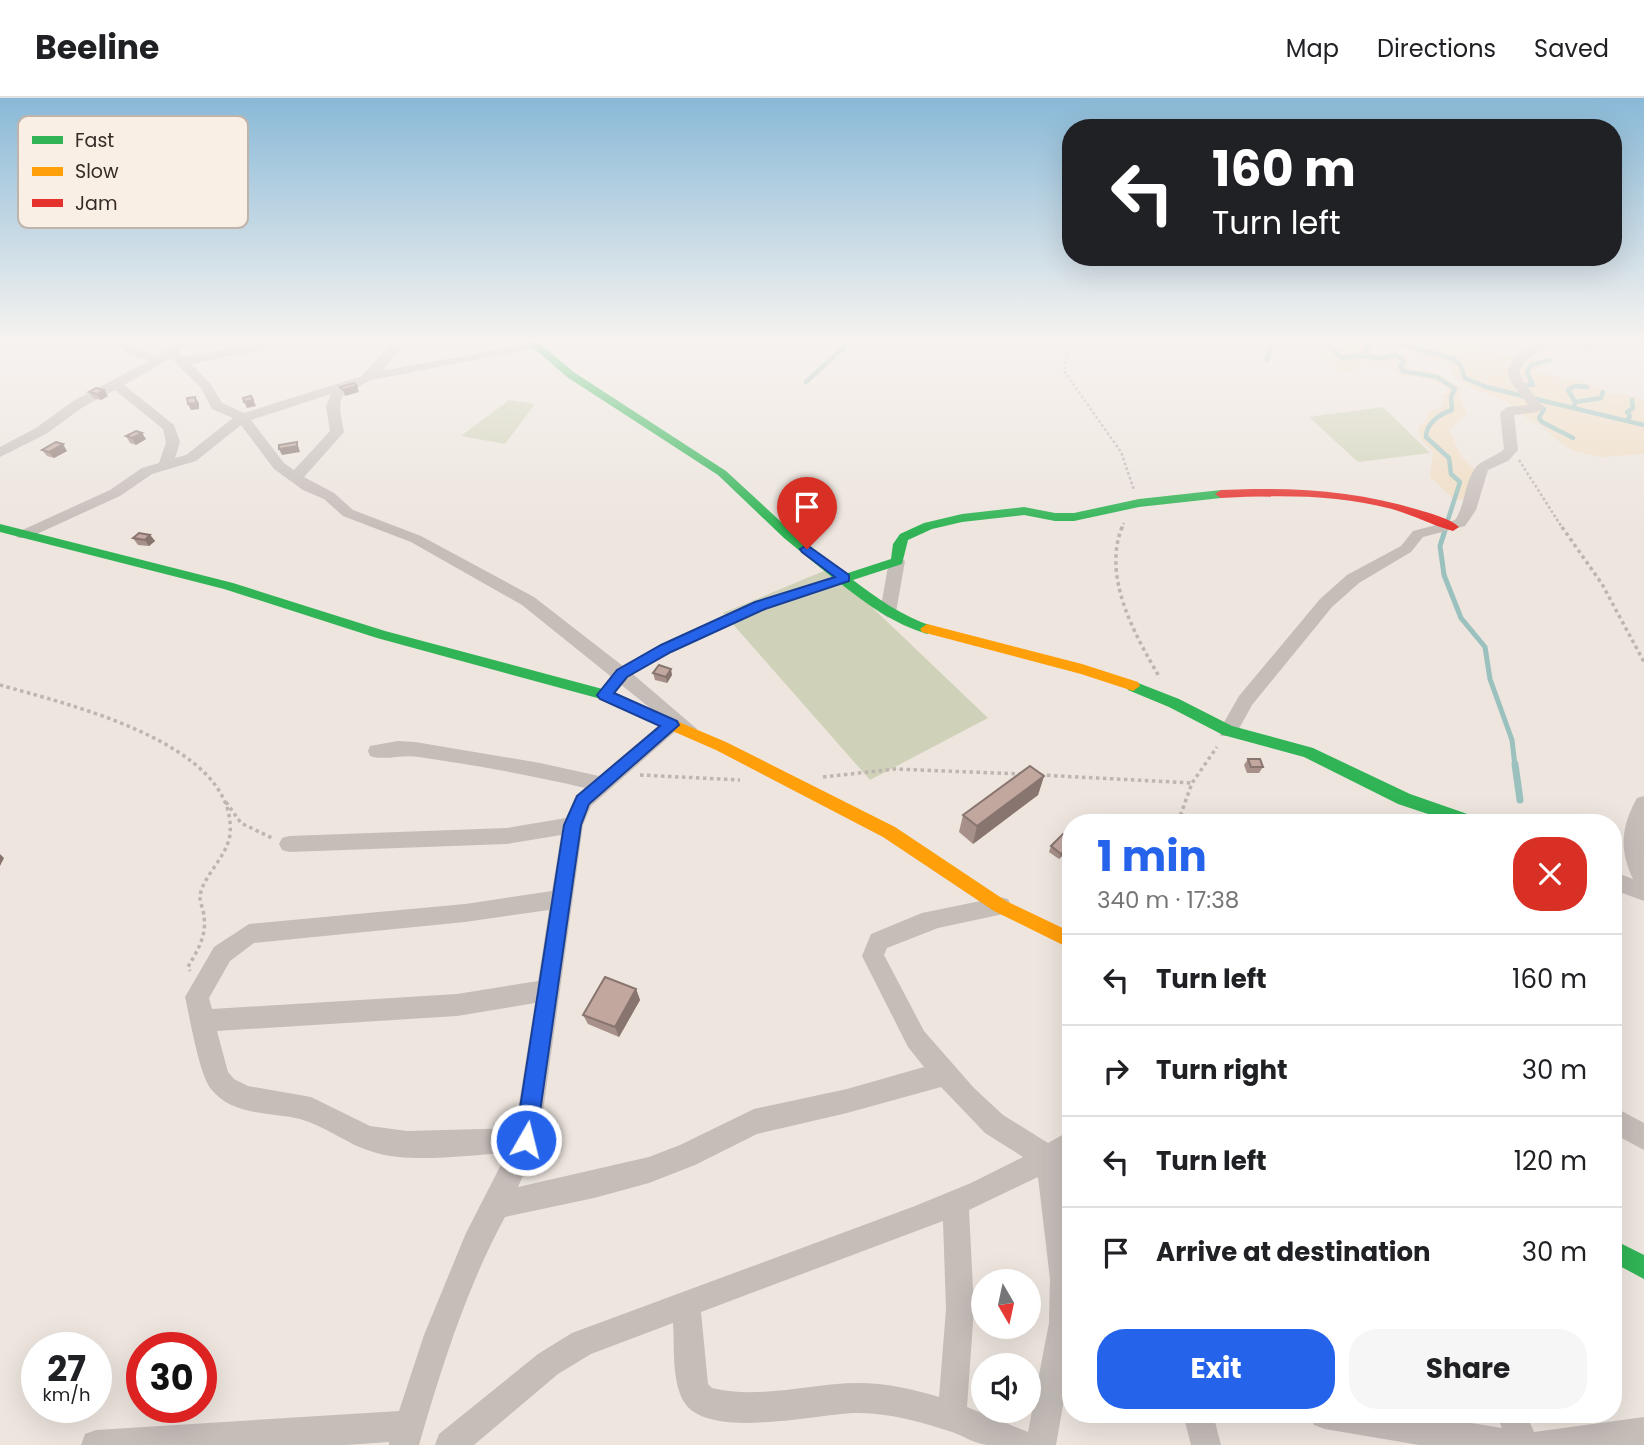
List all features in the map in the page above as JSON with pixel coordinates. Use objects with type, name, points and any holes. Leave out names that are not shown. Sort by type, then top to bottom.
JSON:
[{"type":"street","points":[[0,453],[41,432],[77,405]]},
{"type":"street","points":[[144,405],[164,418],[171,429],[172,447],[166,464]]},
{"type":"street","points":[[216,405],[243,418],[279,466],[295,478],[330,496],[348,513],[416,539],[528,601],[622,674],[698,738]]},
{"type":"street","points":[[23,535],[115,493],[147,471],[191,458],[243,418],[284,405]]},
{"type":"street","points":[[295,478],[337,432],[331,414],[332,405]]},
{"type":"street","points":[[617,405],[722,473],[788,535],[845,578],[861,594],[888,612],[929,631],[953,638],[1075,666],[1174,703],[1228,731],[1308,752],[1404,799],[1447,814]]},
{"type":"street","points":[[1228,731],[1245,701],[1326,603],[1353,579],[1406,549],[1418,534],[1453,527],[1465,518],[1483,467],[1503,458],[1511,450],[1507,413],[1512,410],[1537,408],[1535,405]]},
{"type":"street","points":[[888,612],[899,544],[903,537],[958,519],[1007,511],[1064,519],[1197,495],[1315,492],[1412,509],[1453,527]]},
{"type":"street","points":[[0,528],[228,586],[382,635],[605,695],[721,746],[889,832],[1000,906],[1062,937]]},
{"type":"street","points":[[605,695],[622,674],[666,648],[760,606],[897,561]]},
{"type":"street","points":[[96,1445],[406,1435],[434,1345],[476,1242],[497,1205],[526,1140],[573,825],[583,800],[671,725]]},
{"type":"street","points":[[377,751],[398,748],[415,750],[540,770],[600,784]]},
{"type":"street","points":[[1644,804],[1632,829],[1631,846],[1644,880]]},
{"type":"street","points":[[289,844],[507,835],[573,825]]},
{"type":"street","points":[[1622,884],[1644,892]]},
{"type":"street","points":[[526,1140],[388,1143],[350,1130],[309,1109],[239,1095],[223,1088],[217,1079],[199,1009],[222,954],[249,934],[465,913],[563,899]]},
{"type":"street","points":[[1000,906],[948,915],[889,936],[879,941],[874,948],[877,965],[916,1039],[965,1097],[994,1124],[1060,1150]]},
{"type":"street","points":[[199,1009],[375,1012],[457,1004],[547,990]]},
{"type":"street","points":[[497,1205],[594,1185],[649,1170],[686,1156],[754,1122],[858,1098],[947,1073]]},
{"type":"street","points":[[1622,1125],[1644,1137]]},
{"type":"street","points":[[450,1445],[566,1351],[890,1229],[1060,1150]]},
{"type":"street","points":[[1060,1150],[1062,1236]]},
{"type":"street","points":[[951,1417],[958,1366],[961,1293],[961,1258],[954,1201]]},
{"type":"street","points":[[1622,1256],[1644,1268]]},
{"type":"street","points":[[686,1304],[693,1387],[698,1397],[706,1402],[741,1406],[858,1398],[888,1401],[951,1417],[1022,1445]]},
{"type":"street","points":[[1041,1445],[1062,1375]]},
{"type":"street","points":[[1200,1423],[1206,1445]]},
{"type":"street","points":[[1381,1423],[1511,1445]]},
{"type":"street","points":[[1515,1423],[1524,1445]]},
{"type":"street","points":[[1541,1445],[1644,1432]]},
{"type":"path","points":[[1088,405],[1121,452],[1134,485],[1136,504],[1116,535],[1115,558],[1119,584],[1137,640],[1174,703]]},
{"type":"path","points":[[1511,450],[1541,492],[1578,553],[1602,584],[1644,662]]},
{"type":"path","points":[[0,685],[113,720],[174,747],[202,769],[242,822],[270,838],[289,844]]},
{"type":"path","points":[[1181,814],[1192,783],[1228,731]]},
{"type":"path","points":[[796,785],[843,771],[943,770],[1026,775]]},
{"type":"path","points":[[600,784],[646,774],[746,780]]},
{"type":"path","points":[[1040,775],[1192,783]]},
{"type":"path","points":[[199,1009],[188,967],[206,936],[200,895],[230,835],[226,801]]},
{"type":"green space","points":[[503,405],[534,405],[505,444],[461,436]]},
{"type":"green space","points":[[1383,407],[1430,453],[1358,462],[1309,417]]},
{"type":"green space","points":[[831,568],[988,718],[870,780],[723,613]]},
{"type":"sand","points":[[1442,405],[1463,405],[1467,415],[1449,429],[1461,456],[1476,471],[1469,498],[1455,500],[1430,477],[1433,452],[1422,441],[1418,428],[1428,418],[1428,411],[1441,408]]},
{"type":"sand","points":[[1511,405],[1644,405],[1644,454],[1600,457],[1574,451],[1560,443],[1542,426],[1526,418]]},
{"type":"building","points":[[136,431],[142,433],[132,438],[126,436]]},
{"type":"building","points":[[56,442],[63,444],[49,452],[42,450]]},
{"type":"building","points":[[297,442],[297,446],[279,449],[279,445]]},
{"type":"building","points":[[139,533],[150,535],[145,540],[133,538]]},
{"type":"building","points":[[659,665],[671,669],[666,677],[653,673]]},
{"type":"building","points":[[1248,759],[1260,759],[1263,767],[1251,767]]},
{"type":"building","points":[[1030,766],[1044,776],[977,826],[963,815]]},
{"type":"building","points":[[1062,835],[1061,854],[1051,846]]},
{"type":"building","points":[[605,977],[636,989],[615,1027],[583,1015]]},
{"type":"waterway","points":[[1445,529],[1460,482],[1451,474],[1449,458],[1426,437],[1428,427],[1434,420],[1452,410],[1452,405]]},
{"type":"waterway","points":[[1538,405],[1544,409],[1539,418],[1542,422],[1573,438]]},
{"type":"waterway","points":[[1560,405],[1644,425]]},
{"type":"waterway","points":[[1628,419],[1630,416],[1627,412],[1633,408],[1633,405]]},
{"type":"waterway","points":[[1446,527],[1440,546],[1444,575],[1461,618],[1485,647],[1490,679],[1512,740],[1515,766]]},
{"type":"waterway","points":[[1515,764],[1520,800]]},
{"type":"traffic: fast","points":[[617,405],[722,473],[788,535],[871,601],[906,622],[927,629]]},
{"type":"traffic: fast","points":[[788,597],[897,561],[899,544],[904,537],[928,526],[962,518],[1024,511],[1055,517],[1074,517],[1139,503],[1221,494]]},
{"type":"traffic: fast","points":[[0,528],[228,586],[382,635],[605,695],[627,705]]},
{"type":"traffic: fast","points":[[1133,686],[1174,703],[1228,731],[1308,752],[1404,799],[1447,814]]},
{"type":"traffic: fast","points":[[1622,1256],[1644,1268]]},
{"type":"traffic: slow","points":[[605,695],[622,674],[666,648],[760,606],[788,597]]},
{"type":"traffic: slow","points":[[927,629],[1082,669],[1133,686]]},
{"type":"traffic: slow","points":[[627,705],[721,746],[889,832],[1000,906],[1062,937]]},
{"type":"traffic: jam","points":[[1221,494],[1311,493],[1368,500],[1396,506],[1453,527]]},
{"type":"route","points":[[526,1140],[573,825],[583,800],[671,725],[605,695],[622,674],[666,648],[760,606],[845,578],[807,549]]}]
